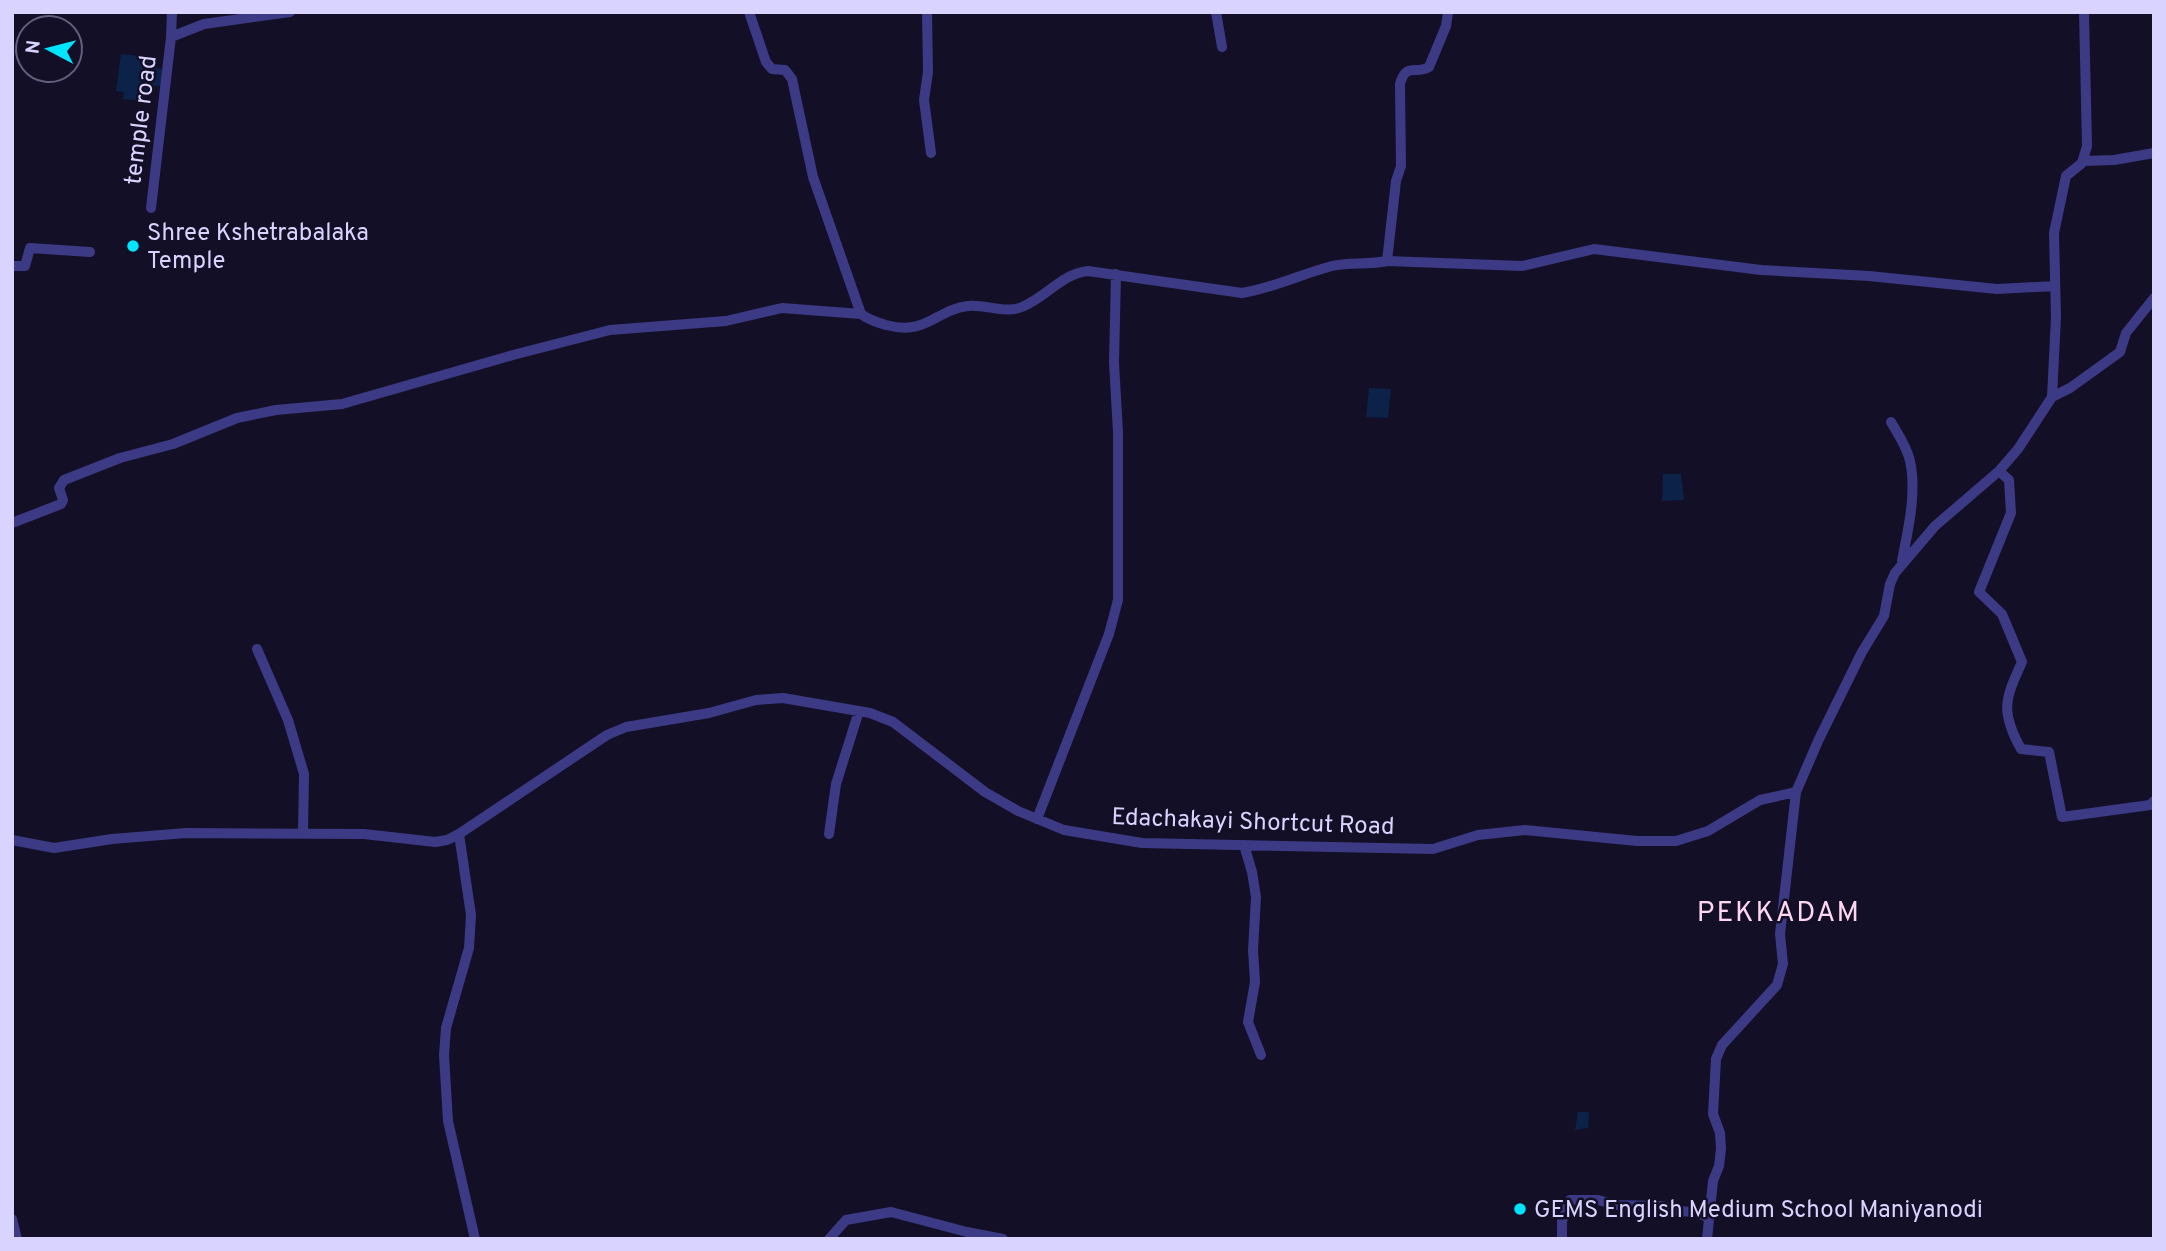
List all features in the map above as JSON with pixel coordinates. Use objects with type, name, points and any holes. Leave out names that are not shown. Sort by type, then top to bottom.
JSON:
[{"type":"street","name":"temple road","points":[[151,208],[172,37],[172,12]]},
{"type":"street","points":[[172,37],[204,24],[290,12]]},
{"type":"street","points":[[749,12],[766,62],[772,69],[785,70],[792,79],[813,177],[861,314]]},
{"type":"street","points":[[927,12],[928,72],[924,100],[932,153]]},
{"type":"street","points":[[1216,12],[1222,47]]},
{"type":"street","points":[[1387,261],[1394,196],[1401,166],[1399,84],[1404,73],[1412,69],[1424,71],[1429,67],[1446,26],[1448,12]]},
{"type":"street","points":[[2052,397],[2056,317],[2054,233],[2066,176],[2083,161],[2087,146],[2084,12]]},
{"type":"street","points":[[2083,161],[2114,160],[2154,153]]},
{"type":"street","points":[[12,266],[25,266],[30,248],[90,252]]},
{"type":"street","points":[[12,523],[61,504],[59,488],[64,480],[120,458],[173,444],[237,418],[276,410],[342,404],[610,330],[726,321],[782,308],[861,314],[869,320],[907,329],[969,306],[1012,309],[1021,307],[1076,272],[1100,271],[1242,293],[1262,290],[1335,265],[1387,261],[1522,266],[1594,249],[1761,270],[1869,275],[1997,289],[2054,286]]},
{"type":"street","points":[[1037,818],[1109,634],[1118,600],[1120,491],[1114,363],[1116,274]]},
{"type":"street","points":[[1707,1239],[1713,1181],[1719,1166],[1721,1149],[1720,1133],[1713,1114],[1716,1059],[1723,1045],[1777,985],[1783,964],[1780,934],[1796,792],[1861,652],[1884,616],[1890,584],[1901,563],[1935,526],[1999,471],[2018,449],[2052,397],[2070,388],[2120,352],[2126,333],[2154,298]]},
{"type":"street","points":[[1891,422],[1904,444],[1912,476],[1910,510],[1901,563]]},
{"type":"street","points":[[1999,471],[2009,480],[2011,513],[1979,592],[2002,614],[2022,662],[2006,697],[2010,731],[2021,749],[2049,752],[2062,817],[2150,806],[2154,801]]},
{"type":"street","points":[[257,649],[288,720],[304,774],[303,832]]},
{"type":"street","name":"Edachakayi Shortcut Road","points":[[12,840],[54,848],[112,839],[186,833],[303,832],[364,834],[435,842],[447,840],[607,735],[626,727],[709,713],[756,700],[783,698],[859,711],[893,722],[985,792],[1018,811],[1064,830],[1142,843],[1433,849],[1478,835],[1525,830],[1614,839],[1676,841],[1708,831],[1760,800],[1796,792]]},
{"type":"street","points":[[829,834],[836,784],[859,711]]},
{"type":"street","points":[[459,834],[471,915],[469,948],[446,1028],[444,1055],[448,1121],[475,1239]]},
{"type":"street","points":[[1244,845],[1256,897],[1253,950],[1255,982],[1248,1021],[1261,1055]]},
{"type":"street","points":[[1562,1239],[1562,1221],[1570,1200],[1662,1206],[1677,1211],[1696,1212],[1709,1218]]},
{"type":"street","points":[[829,1239],[846,1220],[891,1212],[967,1233],[1003,1239]]},
{"type":"street","points":[[12,1219],[17,1239]]},
{"type":"water","points":[[121,54],[158,58],[157,68],[163,69],[161,86],[154,86],[152,94],[145,93],[144,101],[123,99],[124,92],[116,91]]},
{"type":"water","points":[[1369,388],[1391,389],[1388,418],[1366,417]]},
{"type":"water","points":[[1663,474],[1681,474],[1684,500],[1662,501]]},
{"type":"water","points":[[1578,1112],[1589,1112],[1588,1128],[1575,1130]]},
{"type":"place","name":"Shree Kshetrabalaka Temple","points":[[133,246]]},
{"type":"place","name":"GEMS English Medium School Maniyanodi","points":[[1520,1209]]},
{"type":"district","name":"PEKKADAM","points":[[1779,911]]}]
